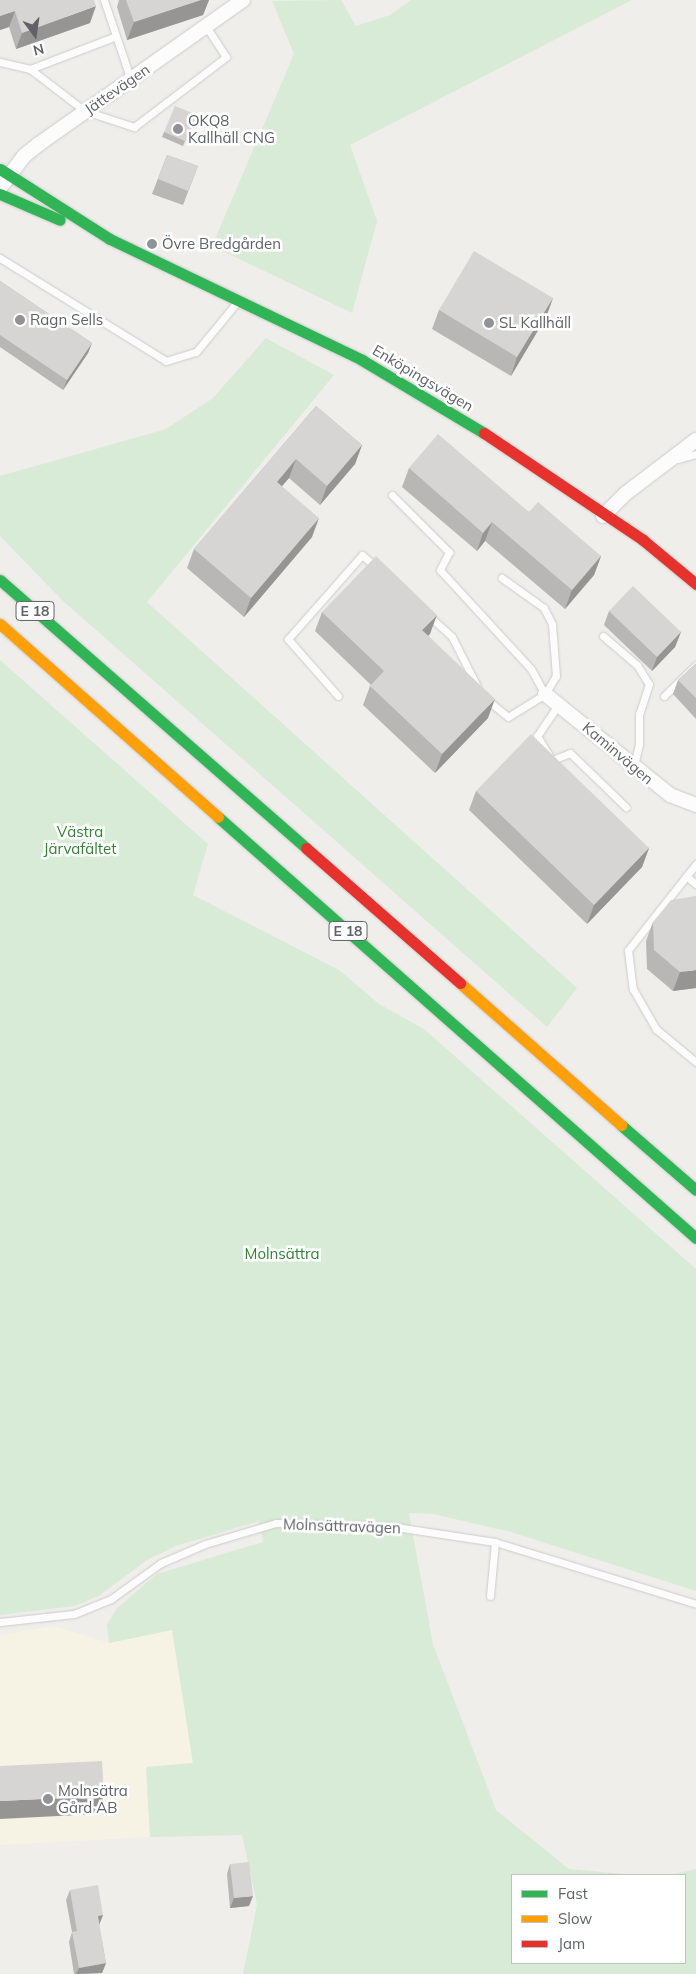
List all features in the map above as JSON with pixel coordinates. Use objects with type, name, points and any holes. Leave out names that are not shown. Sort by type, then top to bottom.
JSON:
[{"type":"main road","name":"Enköpingsvägen","points":[[4,172],[110,239]]},
{"type":"main road","name":"Enköpingsvägen","points":[[0,194],[110,239],[362,360],[448,409],[603,516],[643,540],[696,584]]},
{"type":"main road","name":"E 18","points":[[0,580],[696,1190]]},
{"type":"main road","name":"E 18","points":[[0,624],[696,1238]]},
{"type":"street","name":"Jättevägen","points":[[0,188],[4,172],[24,156],[243,0]]},
{"type":"street","points":[[603,516],[665,462],[696,440]]},
{"type":"street","name":"Kaminvägen","points":[[545,694],[634,768],[670,795],[696,805]]},
{"type":"lane","points":[[104,0],[114,37],[131,80]]},
{"type":"lane","points":[[0,62],[30,70],[85,111],[134,127],[226,57],[206,26]]},
{"type":"lane","points":[[30,70],[114,37]]},
{"type":"lane","points":[[0,258],[166,361],[196,352],[238,301]]},
{"type":"lane","points":[[665,462],[696,454]]},
{"type":"lane","points":[[392,495],[449,552],[440,570],[531,669],[545,694]]},
{"type":"lane","points":[[338,696],[288,639],[362,555],[383,574]]},
{"type":"lane","points":[[424,612],[452,637],[481,695],[508,717],[545,694],[556,676],[552,624],[544,608],[502,578]]},
{"type":"lane","points":[[603,636],[637,665],[649,684],[639,714],[639,744],[634,768]]},
{"type":"lane","points":[[664,696],[696,665]]},
{"type":"lane","points":[[558,705],[537,736],[552,760],[570,753],[626,807]]},
{"type":"lane","points":[[696,864],[628,950],[633,989],[656,1030],[696,1062]]},
{"type":"lane","points":[[686,876],[696,884]]},
{"type":"lane","name":"Molnsättravägen","points":[[0,1622],[74,1614],[111,1599],[161,1563],[205,1544],[276,1523],[389,1526],[495,1542],[696,1604]]},
{"type":"lane","points":[[490,1596],[495,1542]]},
{"type":"shaded area","points":[[54,1626],[109,1643],[172,1630],[193,1763],[146,1767],[150,1837],[0,1845],[0,1635]]},
{"type":"green space","points":[[341,0],[356,26],[390,15],[411,0],[632,0],[350,145],[377,221],[352,313],[212,246],[294,54],[272,1]]},
{"type":"green space","points":[[266,338],[334,375],[147,602],[577,988],[547,1027],[62,600],[0,536],[0,476],[166,429],[213,398]]},
{"type":"green space","name":"Molnsättra","points":[[0,660],[208,844],[193,895],[339,970],[379,1004],[424,1029],[696,1269],[696,1591],[511,1532],[433,1514],[409,1513],[433,1644],[496,1810],[569,1869],[624,1874],[511,1874],[511,1964],[686,1964],[686,1874],[674,1874],[696,1869],[696,1974],[243,1974],[257,1905],[242,1835],[150,1837],[146,1767],[193,1763],[172,1630],[109,1643],[107,1625],[116,1609],[157,1574],[263,1542],[259,1521],[176,1546],[147,1560],[100,1595],[75,1606],[0,1615]]},
{"type":"building","points":[[0,0],[94,0],[96,6],[22,33],[15,11],[0,16]]},
{"type":"building","points":[[126,0],[201,0],[134,22]]},
{"type":"building","points":[[175,106],[197,115],[185,141],[164,132]]},
{"type":"building","points":[[167,155],[198,166],[188,191],[158,179]]},
{"type":"building","name":"SL Kallhäll","points":[[474,251],[553,298],[517,357],[439,310]]},
{"type":"building","name":"Ragn Sells","points":[[0,281],[92,343],[67,380],[0,335]]},
{"type":"building","points":[[316,406],[362,445],[327,486],[296,459],[277,482],[319,518],[251,598],[194,549]]},
{"type":"building","points":[[438,434],[529,512],[538,502],[601,556],[572,590],[492,522],[483,533],[409,468]]},
{"type":"building","points":[[376,556],[437,615],[422,630],[495,699],[442,754],[370,686],[384,671],[322,612]]},
{"type":"building","points":[[633,586],[681,632],[657,657],[609,611]]},
{"type":"building","points":[[696,663],[696,698],[678,680]]},
{"type":"building","points":[[531,734],[649,848],[594,905],[476,791]]},
{"type":"building","points":[[696,896],[696,970],[680,972],[654,950],[653,922],[671,900]]},
{"type":"building","points":[[102,1761],[104,1796],[0,1801],[0,1766]]},
{"type":"building","points":[[249,1862],[253,1896],[234,1898],[230,1864]]},
{"type":"building","points":[[98,1885],[103,1915],[98,1916],[106,1963],[79,1968],[72,1932],[77,1931],[70,1890]]},
{"type":"traffic: fast","points":[[0,169],[110,239],[362,360],[484,433]]},
{"type":"traffic: fast","points":[[0,194],[60,220]]},
{"type":"traffic: fast","points":[[0,580],[306,848]]},
{"type":"traffic: fast","points":[[218,817],[696,1238]]},
{"type":"traffic: fast","points":[[621,1125],[696,1190]]},
{"type":"traffic: slow","points":[[0,624],[218,817]]},
{"type":"traffic: slow","points":[[460,983],[621,1125]]},
{"type":"traffic: jam","points":[[484,433],[643,540],[696,584]]},
{"type":"traffic: jam","points":[[306,848],[460,983]]},
{"type":"place","name":"OKQ8 Kallhäll CNG","points":[[178,129]]},
{"type":"place","name":"Övre Bredgården","points":[[152,244]]},
{"type":"place","name":"Ragn Sells","points":[[20,320]]},
{"type":"place","name":"SL Kallhäll","points":[[489,323]]},
{"type":"place","name":"Molnsätra Gård AB","points":[[48,1799]]},
{"type":"park label","name":"Västra Järvafältet","points":[[80,840]]}]
